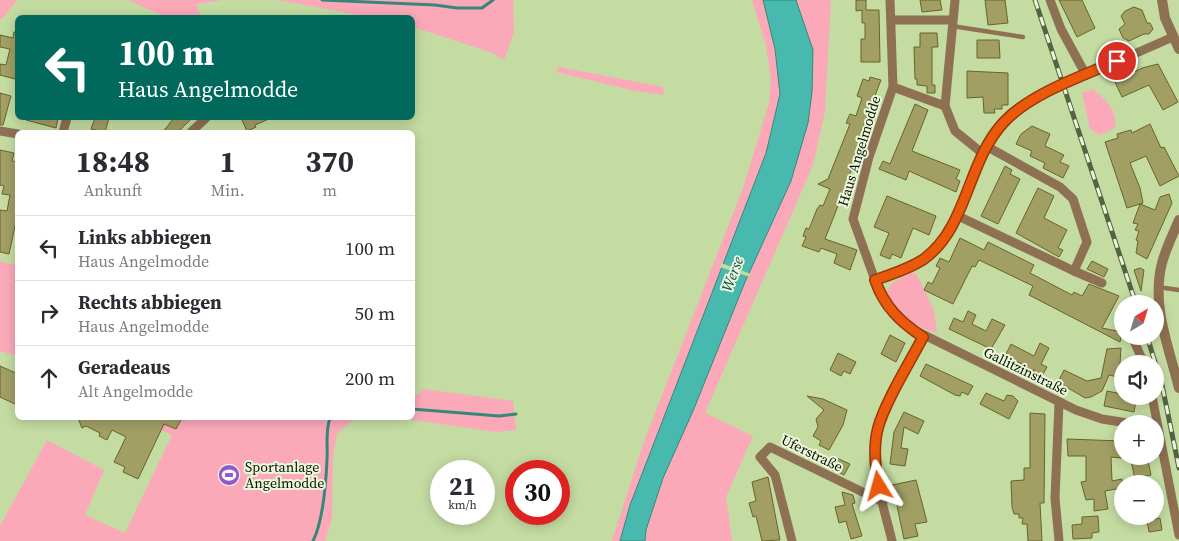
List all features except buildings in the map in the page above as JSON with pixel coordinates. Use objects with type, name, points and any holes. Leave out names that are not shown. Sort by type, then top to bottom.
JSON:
[{"type":"street","name":"Haus Angelmodde","points":[[890,0],[893,87],[869,157],[853,219],[885,303],[912,329]]},
{"type":"street","points":[[955,0],[951,23],[945,106],[955,131],[984,150],[1060,187],[1072,200],[1087,242],[1074,271]]},
{"type":"street","points":[[1050,0],[1061,30],[1086,74]]},
{"type":"street","points":[[1162,0],[1179,50]]},
{"type":"street","points":[[891,20],[951,23]]},
{"type":"street","points":[[875,280],[903,270],[925,258],[946,235],[984,150],[1004,122],[1025,105],[1086,74],[1173,37]]},
{"type":"street","name":"Haus Angelmodde","points":[[893,87],[945,106]]},
{"type":"street","points":[[193,130],[204,120]]},
{"type":"street","points":[[0,131],[15,134]]},
{"type":"street","points":[[956,215],[1102,283]]},
{"type":"street","points":[[1178,224],[1162,264],[1158,287],[1163,328],[1179,388]]},
{"type":"street","name":"Gallitzinstraße","points":[[912,329],[923,337],[1059,403],[1102,419],[1114,421]]},
{"type":"street","points":[[892,541],[876,469],[875,446],[878,427],[923,337]]},
{"type":"street","points":[[1059,403],[1056,498],[1059,541]]},
{"type":"street","name":"Uferstraße","points":[[792,541],[775,475],[760,457],[770,448],[883,502]]},
{"type":"street","points":[[1164,461],[1179,535]]},
{"type":"lane","points":[[951,23],[1023,37]]},
{"type":"lane","points":[[1158,287],[1179,290]]},
{"type":"shaded area","points":[[0,0],[17,0],[2,19],[0,19]]},
{"type":"shaded area","points":[[128,0],[218,0],[196,4],[200,15],[162,15]]},
{"type":"shaded area","points":[[277,0],[513,0],[514,32],[504,60],[493,53],[415,28],[415,15],[358,15]]},
{"type":"shaded area","points":[[752,0],[763,0],[775,49],[780,94],[766,153],[630,505],[620,541],[612,541],[643,444],[743,188],[769,103],[771,80],[766,46]]},
{"type":"shaded area","points":[[796,0],[831,0],[825,111],[813,165],[705,413],[753,436],[726,497],[732,541],[645,541],[646,530],[663,478],[693,411],[745,282],[791,181],[813,50]]},
{"type":"shaded area","points":[[559,67],[663,87],[664,95],[635,91],[556,72]]},
{"type":"shaded area","points":[[1092,89],[1110,105],[1114,116],[1115,128],[1100,135],[1090,129],[1082,93]]},
{"type":"shaded area","points":[[15,260],[15,355],[0,351],[0,261],[14,265]]},
{"type":"shaded area","points":[[911,272],[917,275],[934,310],[937,333],[921,327],[907,318],[896,307],[887,292],[891,284]]},
{"type":"shaded area","points":[[423,389],[513,401],[516,430],[496,432],[414,420],[415,395]]},
{"type":"shaded area","name":"Sportanlage Angelmodde","points":[[139,420],[354,420],[337,433],[333,458],[332,519],[325,541],[0,541],[0,526],[47,440],[104,470],[85,515],[125,533],[172,435]]},
{"type":"water","name":"Werse","points":[[763,0],[796,0],[813,50],[812,92],[808,123],[791,181],[745,282],[693,411],[663,478],[646,530],[645,541],[620,541],[630,505],[766,153],[780,94],[775,49]]},
{"type":"pier","points":[[721,263],[751,274],[750,277],[720,267]]},
{"type":"waterway","points":[[322,0],[435,5],[457,8],[482,8],[493,0]]},
{"type":"waterway","points":[[415,409],[499,416],[516,414]]},
{"type":"waterway","points":[[313,541],[323,501],[327,469],[327,433],[329,420]]},
{"type":"railway","points":[[1035,0],[1133,295]]},
{"type":"railway","points":[[1150,345],[1162,385],[1179,468]]},
{"type":"place","name":"Sportanlage Angelmodde","points":[[229,475]]},
{"type":"route","points":[[879,486],[875,446],[878,427],[923,337],[898,318],[885,303],[875,280],[915,264],[937,247],[946,235],[956,215],[982,153],[1004,122],[1025,105],[1063,85],[1117,61]]}]
